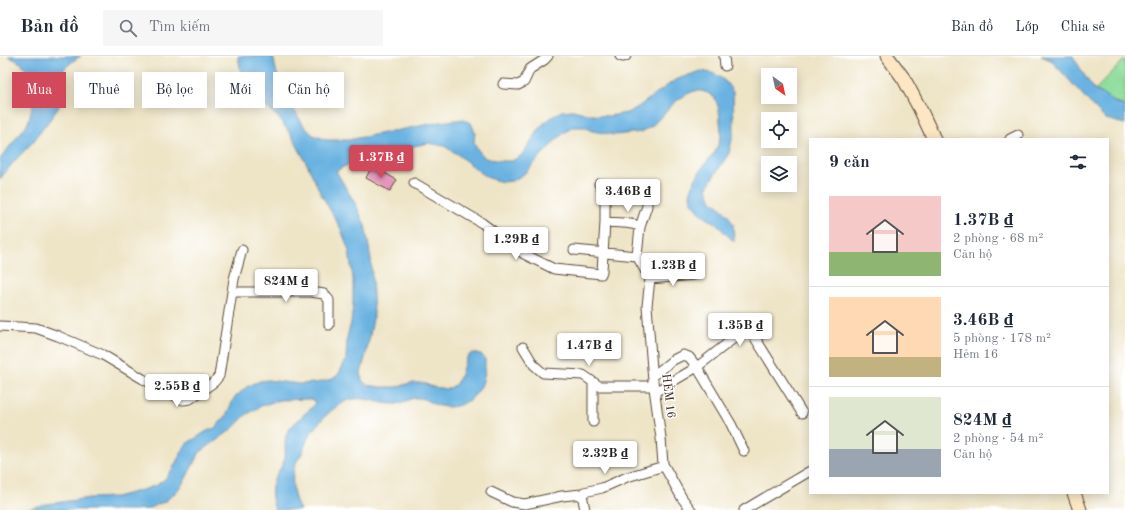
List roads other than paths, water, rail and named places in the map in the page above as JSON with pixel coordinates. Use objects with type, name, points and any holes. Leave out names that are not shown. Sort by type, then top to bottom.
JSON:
[{"type":"street","points":[[503,84],[518,85],[524,82],[530,69],[548,56]]},
{"type":"street","points":[[620,56],[626,56]]},
{"type":"street","points":[[724,56],[725,66]]},
{"type":"street","points":[[888,56],[904,79],[934,138]]},
{"type":"street","points":[[414,183],[482,223],[524,254],[554,270],[601,274],[605,222],[605,198],[603,189],[599,184]]},
{"type":"street","points":[[648,186],[647,206],[640,227],[637,256],[650,278],[694,275]]},
{"type":"street","points":[[605,222],[632,224],[640,227]]},
{"type":"street","points":[[0,326],[36,328],[58,336],[103,355],[143,379],[184,400],[190,400],[214,382],[219,376],[234,279],[242,250]]},
{"type":"street","points":[[574,250],[637,256]]},
{"type":"street","name":"HẺM 16","points":[[650,278],[647,306],[654,389],[664,466],[691,510]]},
{"type":"street","points":[[232,292],[311,292],[324,294],[329,300],[329,325]]},
{"type":"street","points":[[523,347],[534,365],[543,373],[583,375],[599,386],[654,389],[697,367],[742,332],[748,332],[752,333],[802,413]]},
{"type":"street","points":[[653,376],[673,360],[683,355],[689,357],[697,367],[731,424],[744,451]]},
{"type":"street","points":[[593,382],[593,422]]},
{"type":"street","points":[[490,492],[512,502],[525,504],[562,496],[582,494],[586,491],[602,488],[627,477],[664,466]]},
{"type":"street","points":[[744,510],[809,472]]},
{"type":"street","points":[[582,494],[585,510]]},
{"type":"street","points":[[1074,494],[1080,510]]},
{"type":"water","points":[[8,56],[81,56],[68,65],[62,72],[28,72],[21,63]]},
{"type":"water","points":[[238,56],[273,56],[277,72],[273,72],[273,108],[293,108],[304,126],[313,135],[327,140],[348,140],[440,122],[464,119],[471,123],[475,132],[474,142],[478,150],[485,158],[500,161],[512,161],[521,156],[543,124],[562,111],[573,110],[592,115],[609,116],[627,113],[638,107],[675,80],[701,71],[712,73],[726,82],[733,92],[734,130],[729,153],[711,180],[707,189],[712,201],[727,214],[733,224],[734,242],[715,223],[702,215],[691,201],[690,194],[695,180],[702,168],[715,152],[721,133],[719,109],[715,98],[708,93],[701,91],[694,91],[679,99],[652,126],[641,132],[615,135],[592,131],[584,127],[573,127],[555,141],[524,174],[512,181],[502,182],[486,177],[457,154],[444,146],[428,143],[355,161],[336,171],[356,205],[365,225],[371,259],[374,314],[361,373],[362,380],[367,385],[381,387],[397,387],[410,383],[423,383],[433,387],[448,389],[455,385],[460,377],[466,358],[472,353],[481,354],[485,359],[484,376],[481,386],[474,396],[464,403],[452,407],[437,405],[424,399],[415,398],[396,404],[356,399],[344,402],[334,408],[312,431],[295,465],[293,474],[293,490],[300,510],[275,510],[272,498],[272,489],[273,481],[284,460],[285,440],[287,433],[315,404],[313,400],[310,399],[279,400],[261,406],[246,415],[231,430],[199,453],[184,482],[175,493],[164,502],[147,509],[23,510],[47,504],[90,498],[116,497],[157,485],[165,479],[173,468],[186,444],[207,431],[215,428],[226,416],[234,398],[248,386],[260,381],[268,380],[299,384],[316,383],[332,379],[338,375],[346,360],[347,337],[351,323],[353,305],[353,279],[349,251],[341,229],[320,192],[292,136],[278,117],[265,106],[265,72],[241,72]]},
{"type":"water","points":[[1041,56],[1073,56],[1095,90],[1117,104],[1125,106],[1125,124],[1106,119],[1051,60]]},
{"type":"water","points":[[32,108],[58,108],[33,142],[0,179],[0,159],[28,123]]}]
